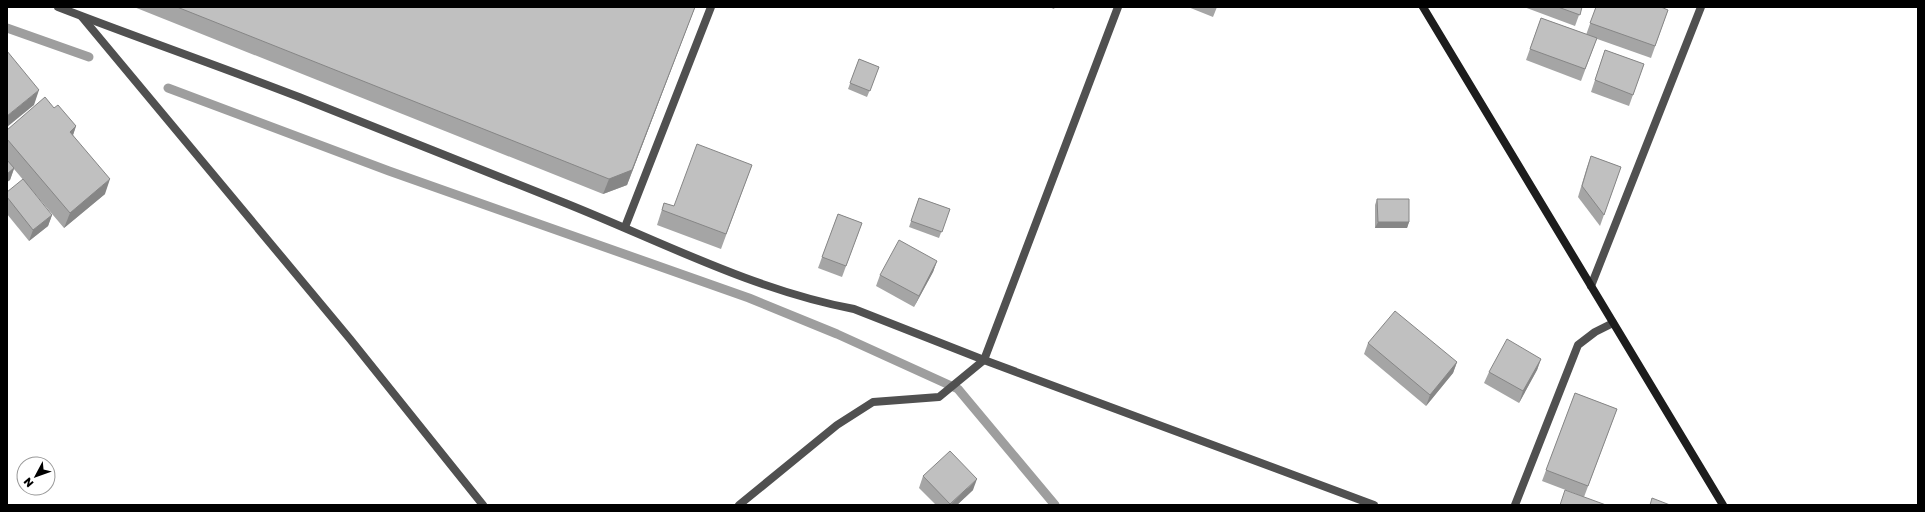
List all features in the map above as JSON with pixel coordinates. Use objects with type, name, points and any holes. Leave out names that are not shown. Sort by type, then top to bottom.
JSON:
[{"type":"street","points":[[58,7],[297,97],[625,227],[686,254],[757,282],[832,305],[854,309],[984,360],[1374,505]]},
{"type":"street","points":[[625,227],[711,7]]},
{"type":"street","points":[[739,505],[837,425],[873,402],[939,397],[984,360],[1118,7]]},
{"type":"street","points":[[1423,7],[1723,505]]},
{"type":"street","points":[[1591,286],[1701,7]]},
{"type":"street","points":[[82,16],[350,338],[483,505]]},
{"type":"street","points":[[1515,505],[1578,345],[1595,332],[1613,323]]},
{"type":"building","points":[[177,7],[695,7],[632,170],[609,179]]},
{"type":"building","points":[[1558,7],[1582,7],[1580,15]]},
{"type":"building","points":[[1596,7],[1661,7],[1668,10],[1655,46],[1590,23]]},
{"type":"building","points":[[1541,18],[1597,38],[1585,69],[1530,49]]},
{"type":"building","points":[[1605,50],[1644,64],[1633,95],[1595,80]]},
{"type":"building","points":[[7,51],[39,90],[7,116]]},
{"type":"building","points":[[859,59],[879,67],[870,91],[850,83]]},
{"type":"building","points":[[45,97],[54,108],[58,105],[76,126],[70,132],[110,179],[70,213],[7,139],[7,130]]},
{"type":"building","points":[[697,144],[752,165],[726,234],[662,210],[664,203],[674,206]]},
{"type":"building","points":[[1591,156],[1621,167],[1604,215],[1582,186]]},
{"type":"building","points":[[7,160],[14,168],[7,174]]},
{"type":"building","points":[[23,179],[52,215],[33,230],[7,197],[7,192]]},
{"type":"building","points":[[919,198],[950,209],[942,232],[911,221]]},
{"type":"building","points":[[1377,199],[1409,199],[1409,222],[1378,222]]},
{"type":"building","points":[[838,214],[862,223],[846,266],[822,257]]},
{"type":"building","points":[[899,240],[937,261],[919,296],[880,275]]},
{"type":"building","points":[[1395,311],[1457,362],[1430,395],[1368,343]]},
{"type":"building","points":[[1507,339],[1541,359],[1523,391],[1489,372]]},
{"type":"building","points":[[1575,393],[1617,409],[1588,486],[1546,470]]},
{"type":"building","points":[[950,451],[977,479],[950,504],[923,476]]},
{"type":"building","points":[[1565,490],[1606,505],[1560,505]]},
{"type":"building","points":[[1652,498],[1670,505],[1650,505]]},
{"type":"waterway","points":[[7,28],[89,57]]},
{"type":"waterway","points":[[168,88],[389,171],[749,298],[837,334],[958,389],[1055,505]]}]
